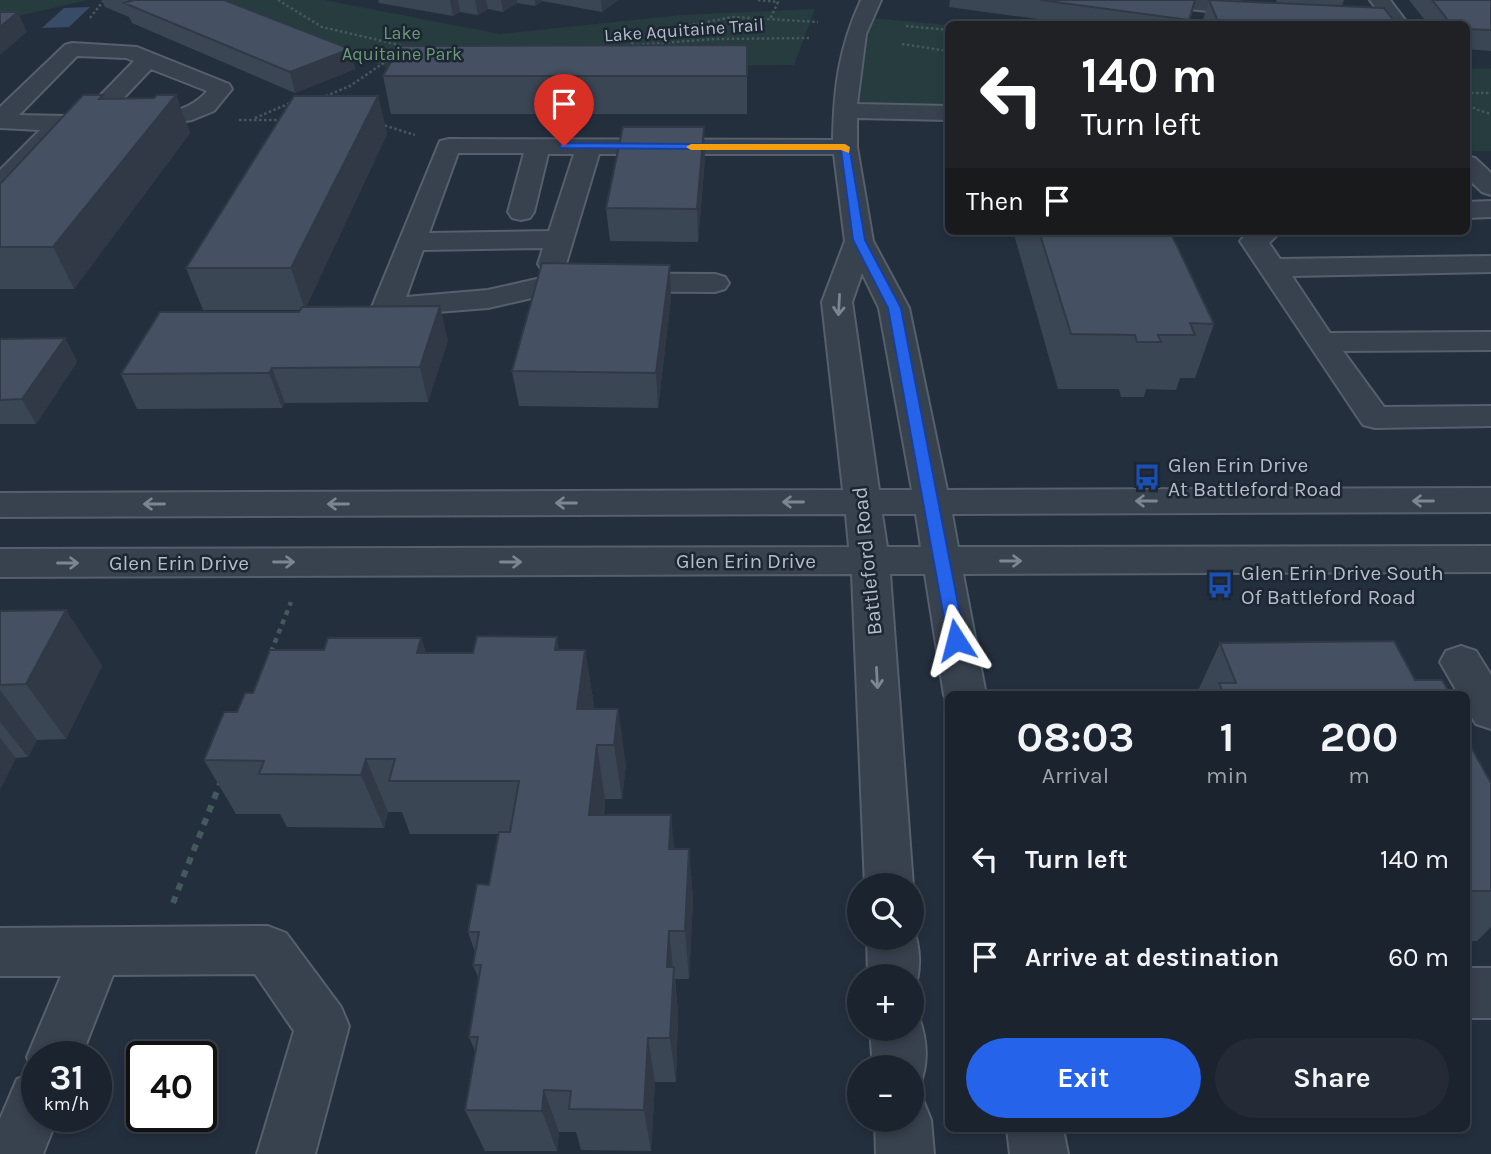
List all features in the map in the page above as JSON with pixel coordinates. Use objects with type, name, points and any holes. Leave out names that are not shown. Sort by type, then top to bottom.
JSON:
[{"type":"street","name":"Battleford Road","points":[[871,0],[856,34],[845,111],[845,147],[859,240],[894,308],[932,502],[964,691]]},
{"type":"street","points":[[1163,0],[1243,10],[1285,12]]},
{"type":"street","points":[[1366,15],[1390,14]]},
{"type":"street","points":[[72,49],[129,52],[220,89],[205,108],[181,116],[142,122],[0,121],[72,49]]},
{"type":"street","points":[[0,184],[49,134],[76,122],[105,104],[148,59]]},
{"type":"street","points":[[845,111],[945,113]]},
{"type":"street","points":[[715,284],[563,282],[488,299],[387,307],[449,146],[845,147]]},
{"type":"street","points":[[521,212],[538,146]]},
{"type":"street","points":[[545,286],[589,146]]},
{"type":"street","points":[[1470,167],[1491,187]]},
{"type":"street","points":[[1470,209],[1491,209]]},
{"type":"street","points":[[1262,235],[1254,241],[1321,342],[1376,418],[1491,416]]},
{"type":"street","points":[[412,242],[560,239]]},
{"type":"street","name":"Battleford Road","points":[[859,240],[837,302],[870,561],[888,873]]},
{"type":"street","points":[[1272,268],[1491,264]]},
{"type":"street","points":[[1321,342],[1491,341]]},
{"type":"street","points":[[0,505],[1491,500]]},
{"type":"street","name":"Glen Erin Drive","points":[[0,563],[1491,559]]},
{"type":"street","points":[[1461,662],[1491,712]]},
{"type":"street","points":[[0,952],[154,953],[268,950],[322,1026],[286,1154]]},
{"type":"street","points":[[61,1041],[97,952]]},
{"type":"street","points":[[1470,993],[1491,993]]},
{"type":"street","points":[[14,1154],[23,1132]]},
{"type":"street","points":[[904,1132],[905,1154]]},
{"type":"street","points":[[1035,1132],[1039,1154]]},
{"type":"path","points":[[278,0],[322,27],[408,47],[350,86],[314,101],[327,106]]},
{"type":"path","points":[[758,0],[778,2],[770,19]]},
{"type":"path","points":[[624,46],[663,30],[733,17],[818,22]]},
{"type":"path","points":[[906,26],[945,30]]},
{"type":"path","name":"Lake Aquitaine Trail","points":[[610,47],[709,37],[809,38]]},
{"type":"path","points":[[902,44],[945,51]]},
{"type":"path","points":[[1470,93],[1491,93]]},
{"type":"path","points":[[251,120],[302,98]]},
{"type":"path","points":[[1470,104],[1491,114]]},
{"type":"path","points":[[181,116],[289,120]]},
{"type":"path","points":[[378,123],[449,146]]},
{"type":"path","points":[[271,655],[306,562]]},
{"type":"path","points":[[154,953],[225,771]]},
{"type":"green space","points":[[0,0],[88,0],[0,20]]},
{"type":"green space","name":"Lake Aquitaine Park","points":[[197,0],[324,0],[500,34],[681,15],[815,9],[794,65],[449,67],[400,72]]},
{"type":"green space","points":[[861,17],[945,25],[945,112],[845,111]]},
{"type":"green space","points":[[1491,68],[1491,151],[1470,151],[1470,69]]},
{"type":"water","points":[[90,7],[69,27],[42,28],[64,8]]},
{"type":"building","points":[[128,0],[224,0],[350,49],[290,72],[124,3],[131,1]]},
{"type":"building","points":[[1040,0],[1195,0],[1189,20]]},
{"type":"building","points":[[1209,0],[1384,8],[1394,21],[1218,21]]},
{"type":"building","points":[[1432,0],[1491,0],[1491,30],[1470,29],[1470,21],[1449,21]]},
{"type":"building","points":[[0,12],[18,12],[0,27]]},
{"type":"building","points":[[747,45],[747,76],[383,76],[400,46]]},
{"type":"building","points":[[83,95],[103,95],[99,99],[176,95],[53,247],[0,247],[0,184]]},
{"type":"building","points":[[294,96],[378,96],[291,268],[186,268]]},
{"type":"building","points":[[623,127],[704,127],[697,209],[606,208]]},
{"type":"building","points":[[1040,235],[1172,235],[1214,324],[1190,323],[1195,335],[1158,335],[1161,342],[1137,342],[1135,335],[1071,334]]},
{"type":"building","points":[[542,263],[670,265],[656,373],[512,371]]},
{"type":"building","points":[[440,306],[420,367],[272,368],[269,373],[121,374],[160,312],[299,312],[302,307]]},
{"type":"building","points":[[65,338],[22,399],[0,400],[0,339]]},
{"type":"building","points":[[66,610],[26,684],[0,685],[0,611]]},
{"type":"building","points":[[477,636],[557,637],[555,650],[585,650],[577,709],[618,709],[614,745],[597,745],[589,815],[671,815],[669,849],[689,849],[685,931],[669,931],[667,967],[674,967],[670,1038],[648,1038],[644,1110],[569,1109],[571,1091],[544,1090],[542,1111],[465,1110],[478,1037],[469,1037],[481,965],[473,965],[479,932],[468,932],[477,884],[489,885],[499,832],[510,832],[519,781],[389,781],[395,759],[366,759],[361,775],[259,774],[264,761],[204,760],[224,712],[237,712],[245,693],[253,693],[270,650],[324,650],[328,638],[421,638],[417,653],[473,653]]},
{"type":"building","points":[[1394,641],[1415,680],[1442,680],[1449,691],[1222,691],[1219,683],[1236,683],[1220,643]]},
{"type":"building","points":[[1470,745],[1491,783],[1491,891],[1470,891]]},
{"type":"slow traffic","points":[[691,147],[845,147],[846,151]]},
{"type":"place","name":"Glen Erin Drive At Battleford Road","points":[[1147,477]]},
{"type":"place","name":"Glen Erin Drive South Of Battleford Road","points":[[1220,585]]},
{"type":"route","points":[[564,146],[845,147],[859,240],[894,308],[956,640]]}]
